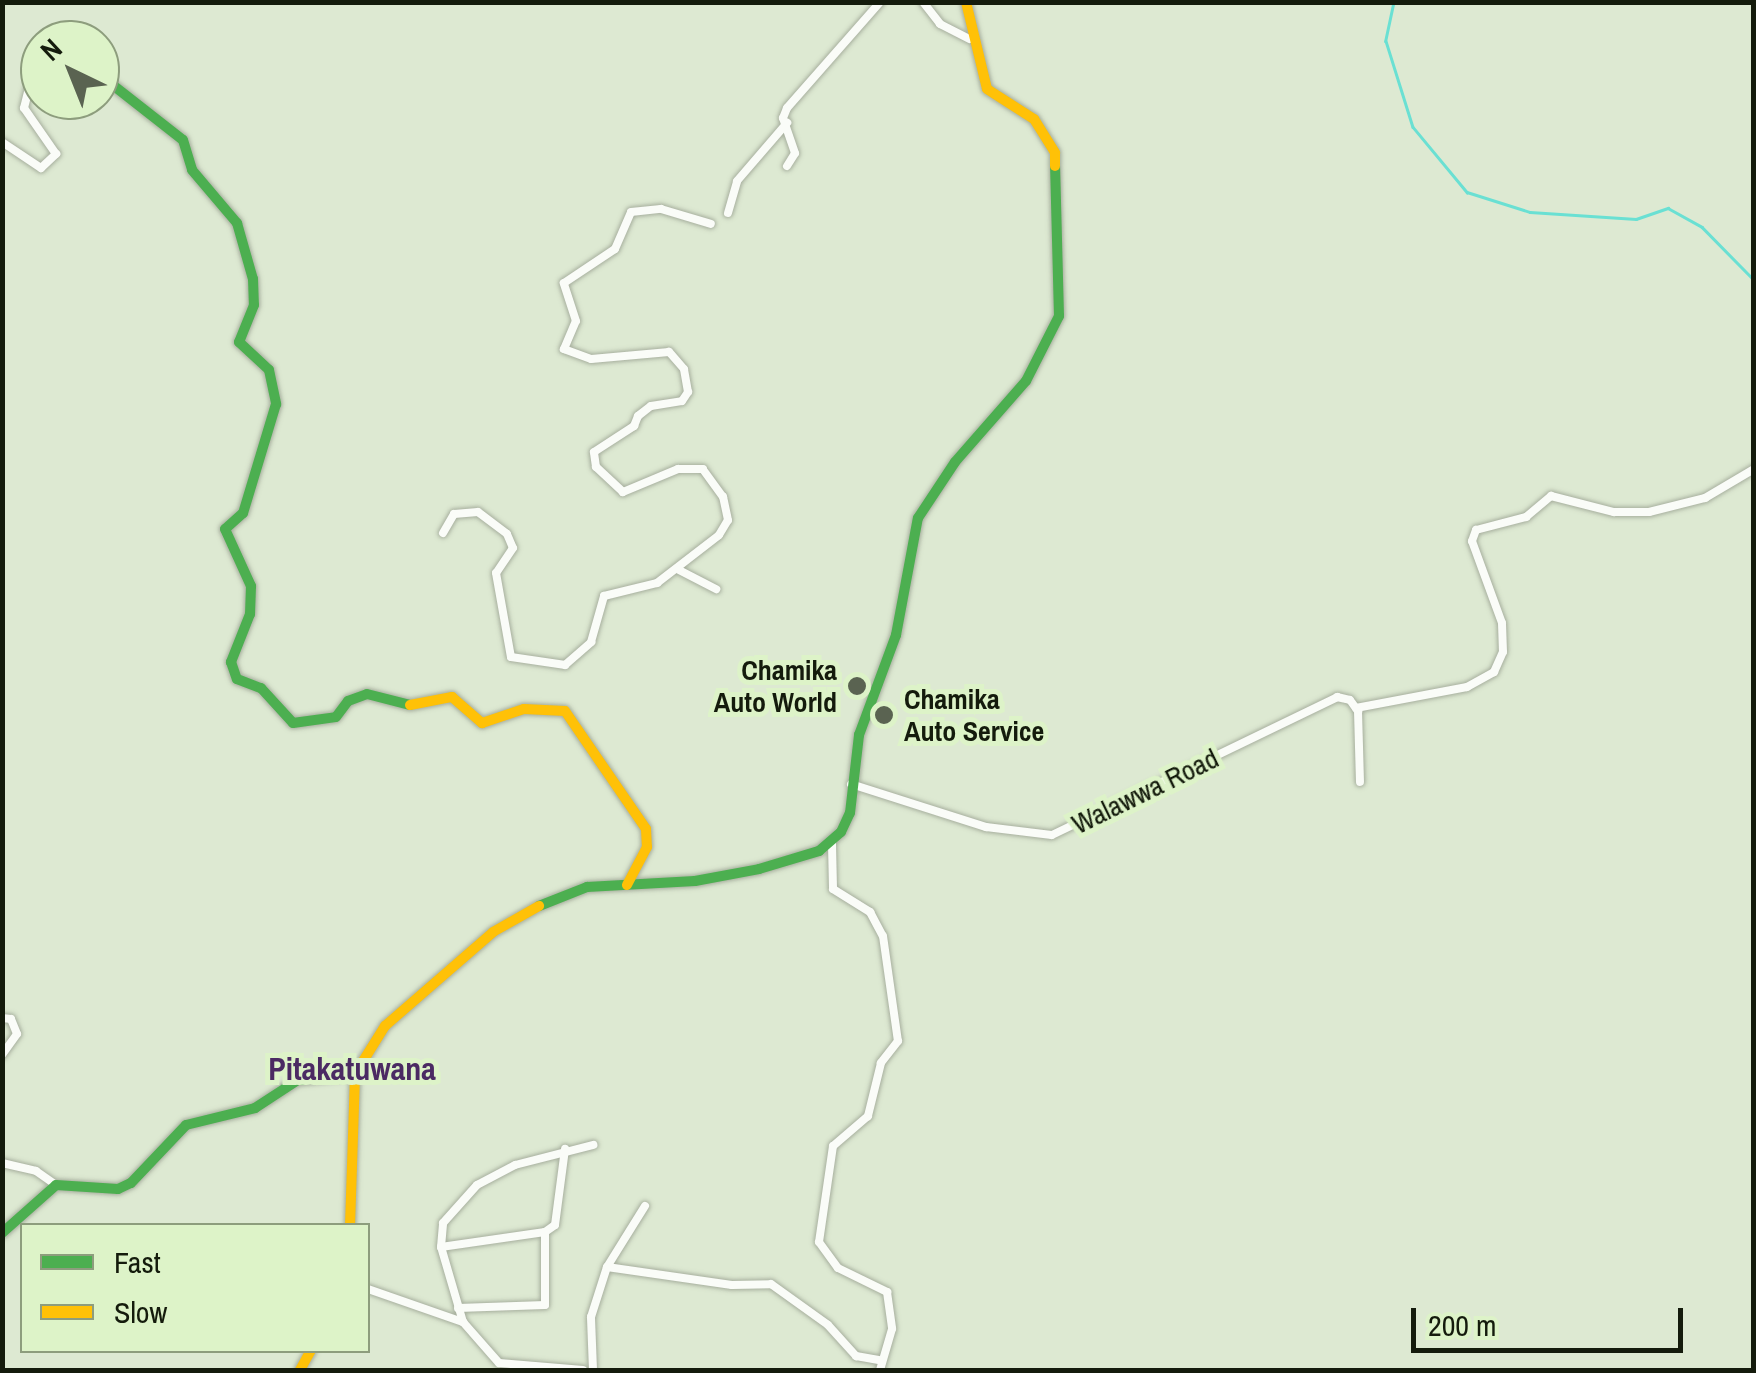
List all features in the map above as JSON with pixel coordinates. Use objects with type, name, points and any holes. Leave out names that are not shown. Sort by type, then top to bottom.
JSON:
[{"type":"street","points":[[787,166],[796,152],[787,123],[787,108],[880,2]]},
{"type":"street","points":[[922,2],[940,24],[970,39]]},
{"type":"street","points":[[606,1267],[732,1285],[771,1284],[828,1325],[856,1356],[880,1365],[892,1329],[886,1292],[838,1268],[819,1242],[832,1146],[868,1116],[881,1064],[898,1041],[882,936],[870,912],[833,888],[832,844],[850,812],[860,735],[896,635],[918,518],[955,462],[1026,381],[1058,316],[1055,153],[1034,119],[986,88],[970,39],[966,2]]},
{"type":"street","points":[[120,91],[183,140],[192,170],[237,223],[253,279],[254,305],[239,342],[269,370],[276,404],[243,513],[225,529],[251,586],[250,614],[231,662],[237,679],[261,688],[293,723],[336,717],[348,700],[366,694],[403,706],[452,698],[482,722],[496,723],[524,709],[565,711],[646,829],[648,847],[628,885]]},
{"type":"street","points":[[2,142],[41,168],[56,154],[32,120]]},
{"type":"street","points":[[728,213],[736,181],[787,123]]},
{"type":"street","points":[[442,533],[454,514],[478,512],[491,528],[507,534],[513,548],[496,573],[511,658],[565,665],[591,642],[604,596],[632,592],[679,570],[728,520],[716,483],[703,469],[678,469],[624,492],[607,483],[594,452],[634,426],[650,406],[682,402],[688,392],[684,370],[669,352],[571,356],[566,336],[576,321],[564,283],[615,249],[632,212],[661,208],[711,224]]},
{"type":"street","points":[[1360,782],[1356,708],[1467,687],[1494,672],[1503,652],[1502,623],[1472,541],[1476,530],[1526,517],[1551,496],[1614,512],[1649,512],[1705,498],[1754,469]]},
{"type":"street","points":[[679,570],[716,589]]},
{"type":"street","name":"Walawwa Road","points":[[852,784],[986,827],[1052,836],[1337,697],[1356,708]]},
{"type":"street","points":[[350,1223],[354,1074],[385,1026],[494,932],[562,895],[759,869],[832,844]]},
{"type":"street","points":[[2,1018],[11,1019],[16,1034],[2,1055]]},
{"type":"street","points":[[2,1163],[36,1170],[56,1185],[118,1189],[146,1172],[186,1125],[255,1108],[298,1080],[354,1074]]},
{"type":"street","points":[[583,1370],[499,1364],[463,1322],[441,1247],[443,1224],[476,1185],[565,1149],[593,1145]]},
{"type":"street","points":[[441,1247],[545,1232],[555,1225],[565,1149]]},
{"type":"street","points":[[2,1233],[56,1185]]},
{"type":"street","points":[[592,1370],[591,1317],[606,1267],[645,1206]]},
{"type":"street","points":[[458,1308],[545,1306],[545,1232]]},
{"type":"street","points":[[370,1290],[463,1322]]},
{"type":"waterway","points":[[1394,2],[1386,41],[1413,127],[1467,192],[1530,212],[1636,219],[1668,208],[1702,227],[1754,280]]},
{"type":"traffic: fast","points":[[120,91],[183,140],[192,170],[237,223],[253,279],[254,305],[239,342],[269,370],[276,404],[243,513],[225,529],[251,586],[250,614],[231,662],[237,679],[261,688],[293,723],[336,717],[348,701],[367,694],[410,705]]},
{"type":"traffic: fast","points":[[539,906],[587,887],[695,881],[759,869],[819,851],[841,832],[850,813],[859,735],[896,635],[918,518],[955,462],[1026,381],[1059,316],[1055,166]]},
{"type":"traffic: fast","points":[[2,1233],[56,1185],[118,1189],[131,1183],[186,1125],[255,1108],[298,1080],[355,1074]]},
{"type":"traffic: slow","points":[[966,2],[987,89],[1034,119],[1055,153],[1055,166]]},
{"type":"traffic: slow","points":[[410,705],[452,697],[482,723],[524,709],[565,711],[646,829],[647,847],[627,885]]},
{"type":"traffic: slow","points":[[350,1223],[355,1074],[385,1026],[493,932],[539,906]]},
{"type":"traffic: slow","points":[[300,1370],[309,1353]]},
{"type":"place","name":"Chamika Auto World","points":[[857,686]]},
{"type":"place","name":"Chamika Auto Service","points":[[884,715]]},
{"type":"district","name":"Pitakatuwana","points":[[352,1069]]}]
